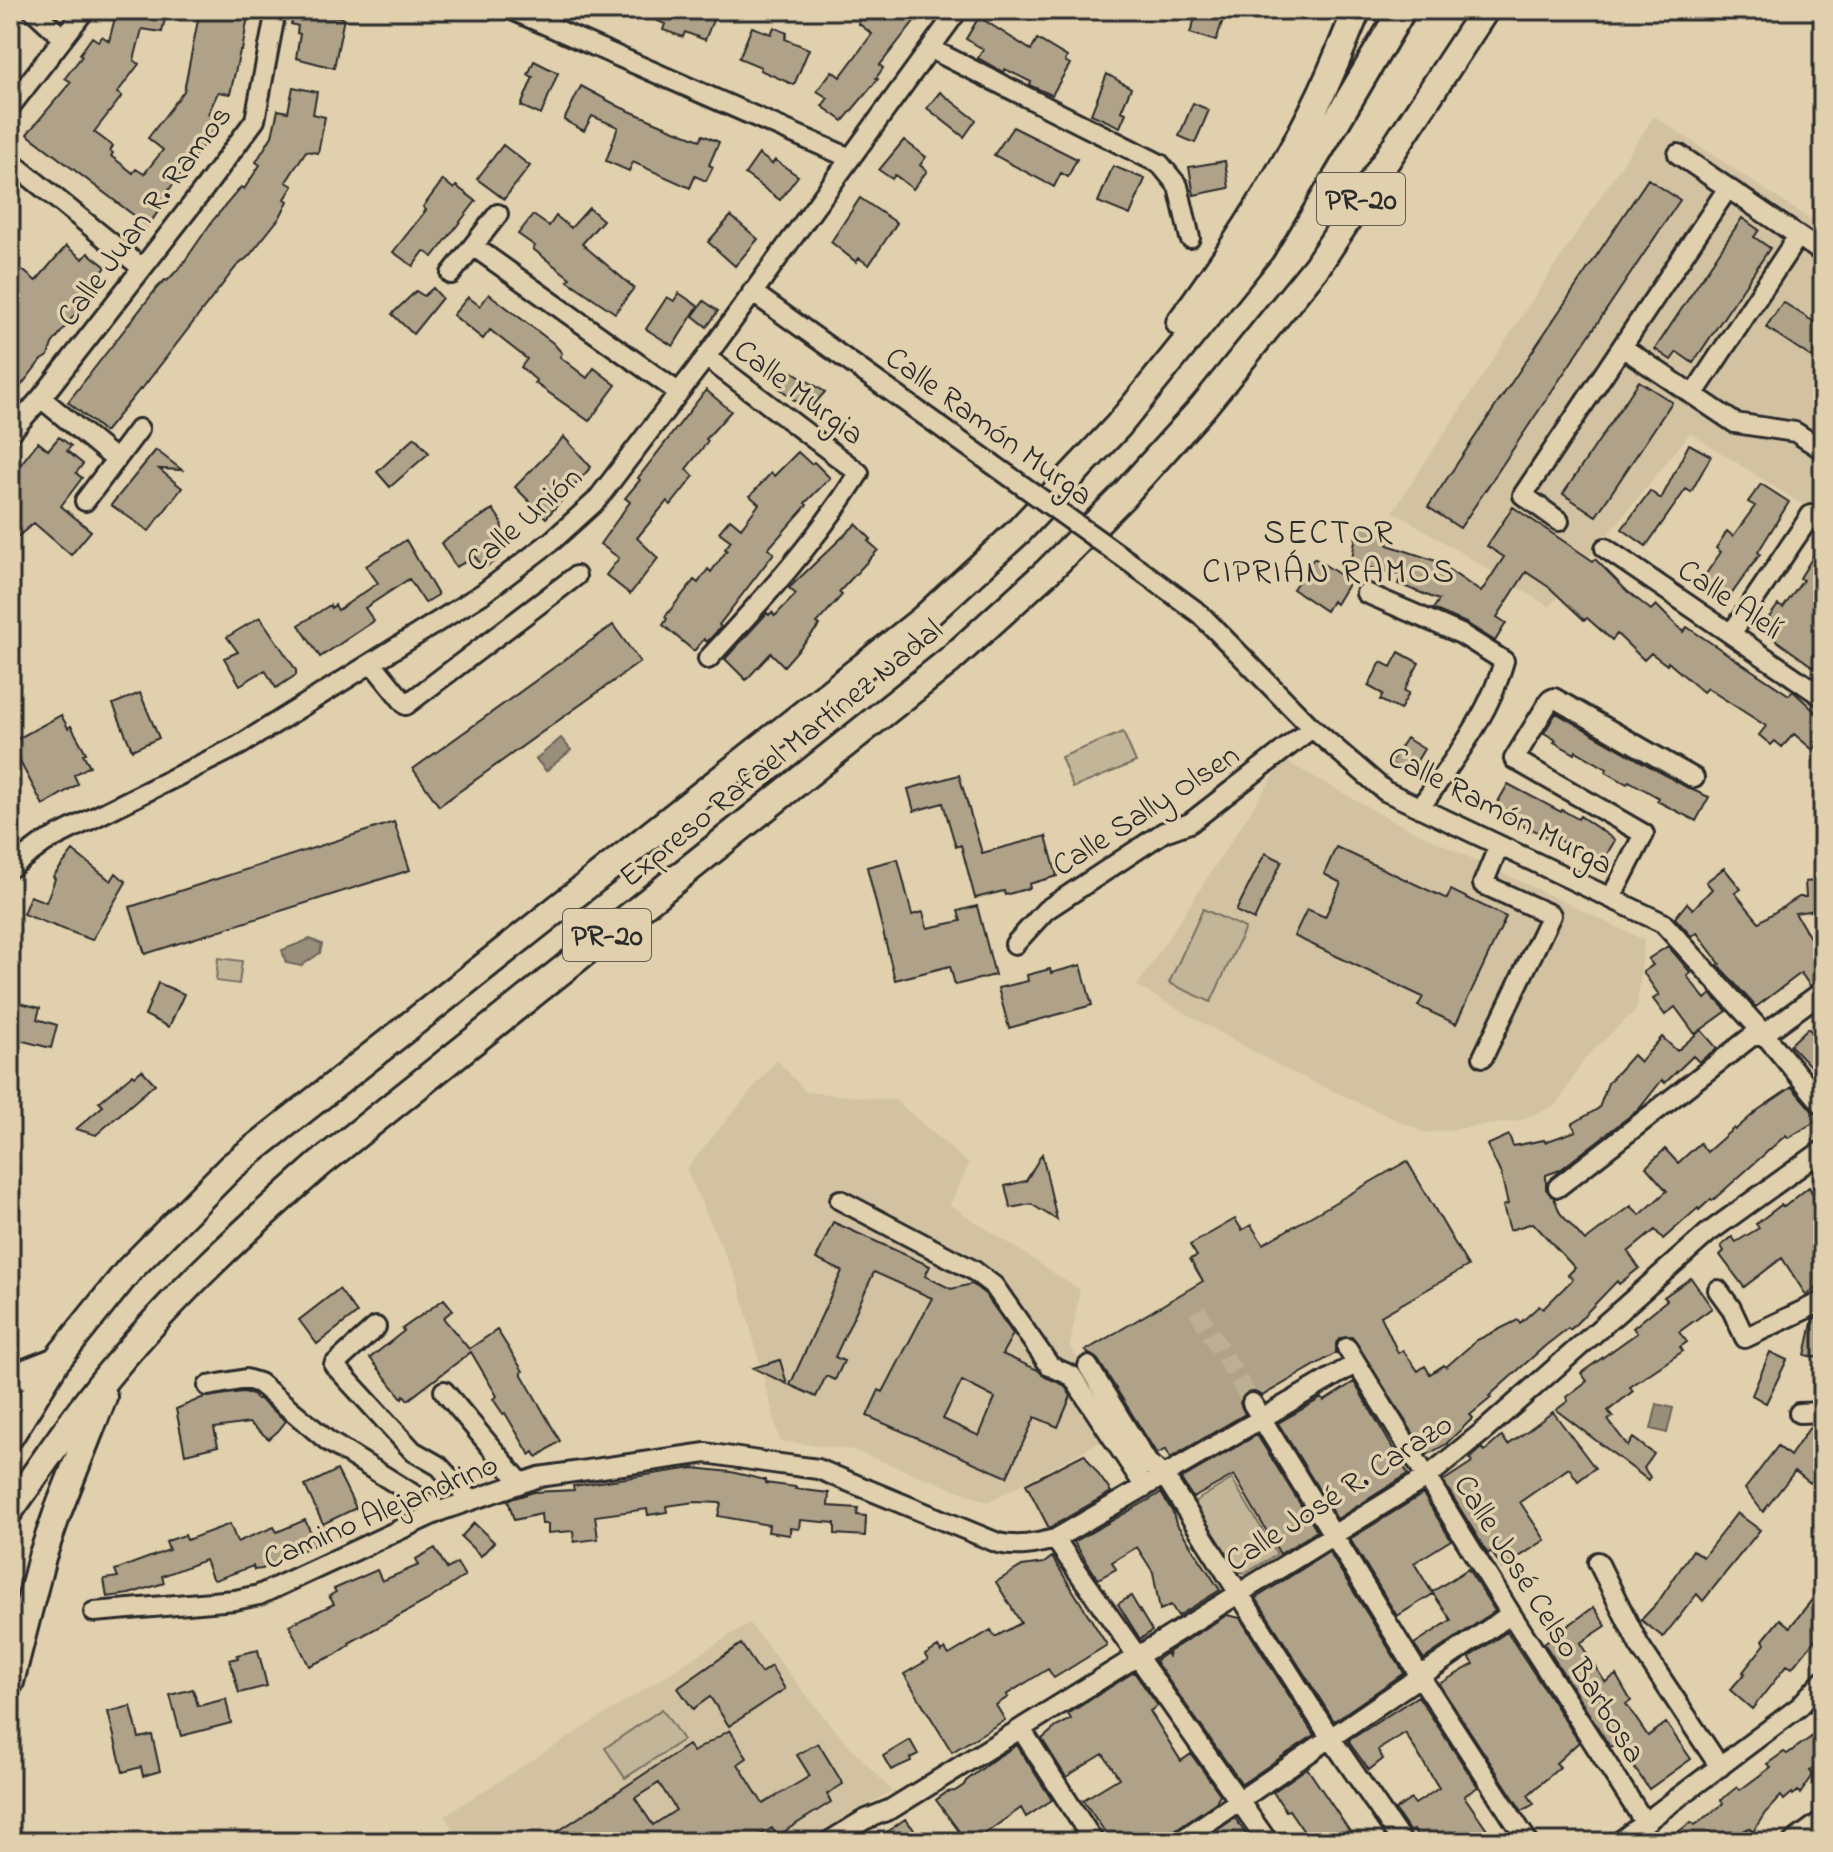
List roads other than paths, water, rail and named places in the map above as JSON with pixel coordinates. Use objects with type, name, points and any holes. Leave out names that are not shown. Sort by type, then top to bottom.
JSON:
[{"type":"highway","points":[[1118,426],[1172,334],[1253,218],[1298,140],[1357,10]]},
{"type":"highway","name":"Expreso Rafael Martínez Nadal","points":[[10,1436],[56,1361],[129,1270],[231,1167],[922,620],[1019,531],[1118,426],[1261,249],[1402,10]]},
{"type":"highway","name":"Expreso Rafael Martínez Nadal","points":[[10,1510],[113,1369],[256,1219],[950,660],[1122,497],[1203,407],[1317,266],[1485,10]]},
{"type":"highway","points":[[10,1379],[56,1361]]},
{"type":"highway","points":[[10,1682],[46,1545],[113,1369]]},
{"type":"street","points":[[33,10],[63,38]]},
{"type":"street","points":[[10,107],[85,10]]},
{"type":"street","name":"Calle Juan R. Ramos","points":[[10,433],[41,398],[255,120],[276,10]]},
{"type":"street","points":[[512,10],[850,158]]},
{"type":"street","name":"Calle Unión","points":[[10,868],[45,842],[240,745],[482,594],[553,540],[596,501],[706,357],[958,10]]},
{"type":"street","points":[[931,49],[1160,164],[1178,186],[1190,238]]},
{"type":"street","points":[[1678,154],[1823,253]]},
{"type":"street","points":[[10,161],[142,268]]},
{"type":"street","points":[[1559,521],[1523,495],[1728,188]]},
{"type":"street","points":[[451,274],[498,214]]},
{"type":"street","points":[[1693,395],[1798,236]]},
{"type":"street","points":[[473,246],[678,392]]},
{"type":"street","name":"Calle Ramón Murga","points":[[752,292],[1200,614],[1312,728],[1385,791],[1663,923],[1764,1034],[1823,1105]]},
{"type":"street","points":[[1622,347],[1735,423],[1795,432],[1823,450]]},
{"type":"street","name":"Calle Murgia","points":[[706,357],[859,473],[830,518],[784,577],[708,659]]},
{"type":"street","points":[[41,398],[116,460]]},
{"type":"street","points":[[85,501],[139,429]]},
{"type":"street","points":[[1731,634],[1811,515]]},
{"type":"street","name":"Calle Alelí","points":[[1605,548],[1823,697]]},
{"type":"street","points":[[372,663],[406,705],[576,576]]},
{"type":"street","points":[[1366,593],[1461,634],[1504,661],[1497,690],[1481,720],[1420,808]]},
{"type":"street","points":[[1611,898],[1644,834],[1514,759],[1550,700],[1554,698],[1694,778]]},
{"type":"street","name":"Calle Sally Olsen","points":[[1015,944],[1046,910],[1164,832],[1190,823],[1312,728]]},
{"type":"street","points":[[1483,1057],[1551,915],[1483,884],[1499,845]]},
{"type":"street","points":[[1558,1187],[1751,1037],[1764,1034],[1823,991]]},
{"type":"street","name":"Calle José R. Carazo","points":[[828,1842],[864,1820],[891,1809],[1427,1477],[1485,1430],[1708,1233],[1823,1150]]},
{"type":"street","points":[[840,1200],[973,1270],[994,1286],[1050,1366],[1072,1376],[1145,1487]]},
{"type":"street","points":[[1718,1290],[1731,1308],[1745,1338],[1823,1301]]},
{"type":"street","points":[[376,1327],[334,1365],[413,1451],[439,1466],[470,1500]]},
{"type":"street","name":"Calle José Celso Barbosa","points":[[1351,1356],[1645,1823]]},
{"type":"street","name":"Camino Alejandrino","points":[[94,1612],[235,1600],[259,1595],[440,1511],[521,1483],[552,1475],[706,1453],[818,1469],[1012,1546],[1029,1546],[1055,1539],[1262,1420],[1351,1356]]},
{"type":"street","points":[[1088,1366],[1148,1463],[1164,1475],[1330,1737],[1402,1842]]},
{"type":"street","points":[[208,1386],[246,1379],[259,1383],[328,1441],[440,1511]]},
{"type":"street","points":[[444,1391],[521,1483]]},
{"type":"street","points":[[1252,1403],[1420,1676],[1528,1842]]},
{"type":"street","points":[[1799,1413],[1823,1412]]},
{"type":"street","points":[[1055,1539],[1268,1842]]},
{"type":"street","points":[[1598,1562],[1639,1645],[1720,1767]]},
{"type":"street","points":[[1179,1842],[1511,1614]]},
{"type":"street","points":[[1619,1842],[1799,1707],[1823,1680]]},
{"type":"street","points":[[1021,1729],[1094,1842]]},
{"type":"street","name":"Calle José R. Carazo","points":[[851,1842],[891,1809]]},
{"type":"street","points":[[1793,1842],[1823,1820]]},
{"type":"tunnel","points":[[1197,1310],[1252,1403]]},
{"type":"district","name":"SECTOR CIPRIÁN RAMOS","points":[[1329,550]]}]
